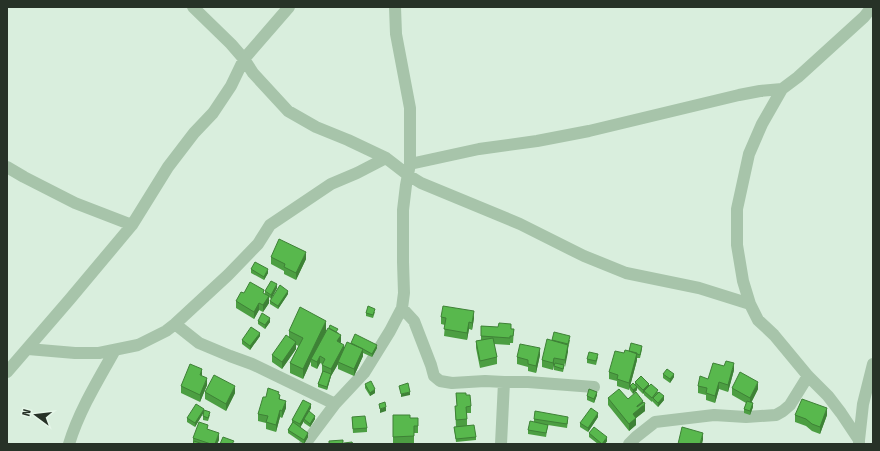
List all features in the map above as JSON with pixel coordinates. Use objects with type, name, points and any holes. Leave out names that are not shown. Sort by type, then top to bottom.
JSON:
[{"type":"street","points":[[193,7],[231,44],[244,59],[253,73],[288,111],[316,127],[348,140],[409,170],[421,183],[520,224],[584,256],[626,274],[699,288],[750,304]]},
{"type":"street","points":[[7,372],[132,225],[168,168],[194,133],[213,113],[231,86],[244,59],[289,7]]},
{"type":"street","points":[[305,444],[335,404],[364,373],[390,331],[402,308],[404,293],[403,210],[409,170],[410,108],[396,34],[395,7]]},
{"type":"street","points":[[859,442],[841,413],[828,396],[808,376],[774,335],[758,320],[750,304],[743,281],[737,245],[737,209],[750,154],[762,124],[782,89],[798,77],[864,17],[872,7]]},
{"type":"street","points":[[409,170],[479,149],[537,141],[589,131],[739,95],[782,89]]},
{"type":"street","points":[[28,349],[75,353],[99,353],[138,345],[166,331],[228,275],[253,250],[270,224],[331,184],[386,158]]},
{"type":"street","points":[[7,167],[75,203],[132,225]]},
{"type":"street","points":[[402,308],[414,321],[434,376],[440,381],[452,383],[485,381],[528,382],[594,387]]},
{"type":"street","points":[[175,324],[199,343],[252,364],[335,404]]},
{"type":"street","points":[[69,444],[74,428],[97,381],[115,350]]},
{"type":"street","points":[[859,442],[863,404],[873,364]]},
{"type":"street","points":[[629,444],[655,422],[714,415],[746,417],[776,415],[790,405],[808,376]]},
{"type":"street","points":[[500,444],[504,382]]},
{"type":"building","points":[[279,239],[306,252],[296,273],[284,267],[285,264],[271,257]]},
{"type":"building","points":[[255,262],[268,269],[264,277],[251,269]]},
{"type":"building","points":[[271,281],[277,284],[271,295],[265,291]]},
{"type":"building","points":[[250,282],[264,290],[263,293],[269,296],[263,305],[259,303],[254,312],[236,301],[241,292],[244,293]]},
{"type":"building","points":[[280,285],[288,291],[278,306],[270,301]]},
{"type":"building","points":[[368,306],[375,309],[373,315],[366,313]]},
{"type":"building","points":[[443,306],[474,311],[472,323],[469,322],[467,333],[444,329],[446,318],[441,317]]},
{"type":"building","points":[[300,307],[326,321],[303,369],[290,363],[303,338],[289,331]]},
{"type":"building","points":[[262,313],[270,318],[265,325],[258,321]]},
{"type":"building","points":[[499,323],[511,324],[511,329],[514,329],[513,336],[510,336],[510,338],[481,336],[481,326],[498,327]]},
{"type":"building","points":[[330,325],[338,329],[336,332],[329,328]]},
{"type":"building","points":[[251,327],[260,333],[250,346],[242,340]]},
{"type":"building","points":[[328,328],[341,335],[337,341],[344,345],[331,369],[322,365],[325,359],[320,356],[317,362],[311,359]]},
{"type":"building","points":[[554,332],[570,336],[568,344],[552,340]]},
{"type":"building","points":[[355,334],[377,345],[372,354],[351,343]]},
{"type":"building","points":[[286,335],[296,342],[282,362],[272,355]]},
{"type":"building","points":[[493,338],[497,357],[480,361],[476,341]]},
{"type":"building","points":[[547,339],[568,345],[565,360],[554,358],[553,363],[542,360]]},
{"type":"building","points":[[347,342],[363,349],[354,369],[338,362]]},
{"type":"building","points":[[631,343],[642,346],[640,355],[629,351]]},
{"type":"building","points":[[520,344],[540,348],[536,366],[528,364],[528,360],[517,357]]},
{"type":"building","points":[[625,350],[637,353],[629,383],[617,379],[618,375],[609,372],[615,351],[624,353]]},
{"type":"building","points":[[589,352],[598,354],[596,361],[587,359]]},
{"type":"building","points":[[726,361],[734,363],[728,385],[719,382],[715,396],[706,393],[707,388],[698,386],[700,376],[708,379],[713,363],[724,366]]},
{"type":"building","points":[[555,363],[564,365],[563,369],[554,366]]},
{"type":"building","points":[[190,364],[202,369],[200,375],[207,378],[200,395],[181,386]]},
{"type":"building","points":[[667,369],[674,374],[670,379],[663,374]]},
{"type":"building","points":[[323,371],[331,374],[327,387],[318,384]]},
{"type":"building","points":[[740,372],[758,382],[750,398],[732,388]]},
{"type":"building","points":[[214,375],[235,386],[226,404],[205,392]]},
{"type":"building","points":[[641,376],[649,384],[643,390],[635,382]]},
{"type":"building","points":[[371,381],[375,389],[370,393],[365,384]]},
{"type":"building","points":[[408,383],[410,392],[401,394],[399,386]]},
{"type":"building","points":[[633,383],[637,387],[633,390],[630,386]]},
{"type":"building","points":[[651,384],[658,390],[652,398],[644,391]]},
{"type":"building","points":[[268,388],[279,392],[279,399],[286,401],[282,411],[280,410],[276,425],[266,422],[268,416],[258,414],[263,397],[266,397]]},
{"type":"building","points":[[589,389],[597,392],[594,399],[587,396]]},
{"type":"building","points":[[619,389],[628,399],[636,392],[643,401],[637,407],[644,402],[645,404],[633,414],[636,418],[629,424],[608,398]]},
{"type":"building","points":[[659,392],[664,396],[658,403],[653,398]]},
{"type":"building","points":[[456,393],[466,393],[466,395],[470,395],[471,406],[466,407],[467,419],[456,420]]},
{"type":"building","points":[[802,399],[827,408],[820,427],[795,415]]},
{"type":"building","points":[[303,400],[311,404],[300,424],[292,420]]},
{"type":"building","points":[[747,401],[753,403],[750,411],[744,409]]},
{"type":"building","points":[[385,402],[386,407],[380,409],[379,404]]},
{"type":"building","points":[[196,404],[204,409],[195,423],[187,418]]},
{"type":"building","points":[[591,408],[598,413],[588,428],[580,423]]},
{"type":"building","points":[[204,410],[210,412],[208,418],[203,416]]},
{"type":"building","points":[[309,411],[315,416],[310,424],[304,419]]},
{"type":"building","points":[[535,411],[568,417],[567,424],[534,419]]},
{"type":"building","points":[[393,415],[410,415],[410,418],[418,418],[418,426],[414,426],[414,436],[393,437]]},
{"type":"building","points":[[365,416],[367,428],[353,429],[352,417]]},
{"type":"building","points":[[530,421],[548,425],[546,433],[528,430]]},
{"type":"building","points":[[199,422],[208,425],[207,429],[219,433],[215,444],[193,438]]},
{"type":"building","points":[[293,422],[308,433],[304,440],[288,430]]},
{"type":"building","points":[[474,425],[476,437],[456,439],[454,427]]},
{"type":"building","points":[[594,427],[607,437],[602,444],[589,433]]},
{"type":"building","points":[[682,427],[703,433],[700,444],[678,444]]},
{"type":"building","points":[[223,437],[234,441],[232,444],[220,444]]},
{"type":"building","points":[[343,440],[343,444],[329,444],[329,441]]},
{"type":"building","points":[[194,441],[203,444],[193,444]]},
{"type":"building","points":[[352,442],[353,444],[344,444],[344,443]]}]
